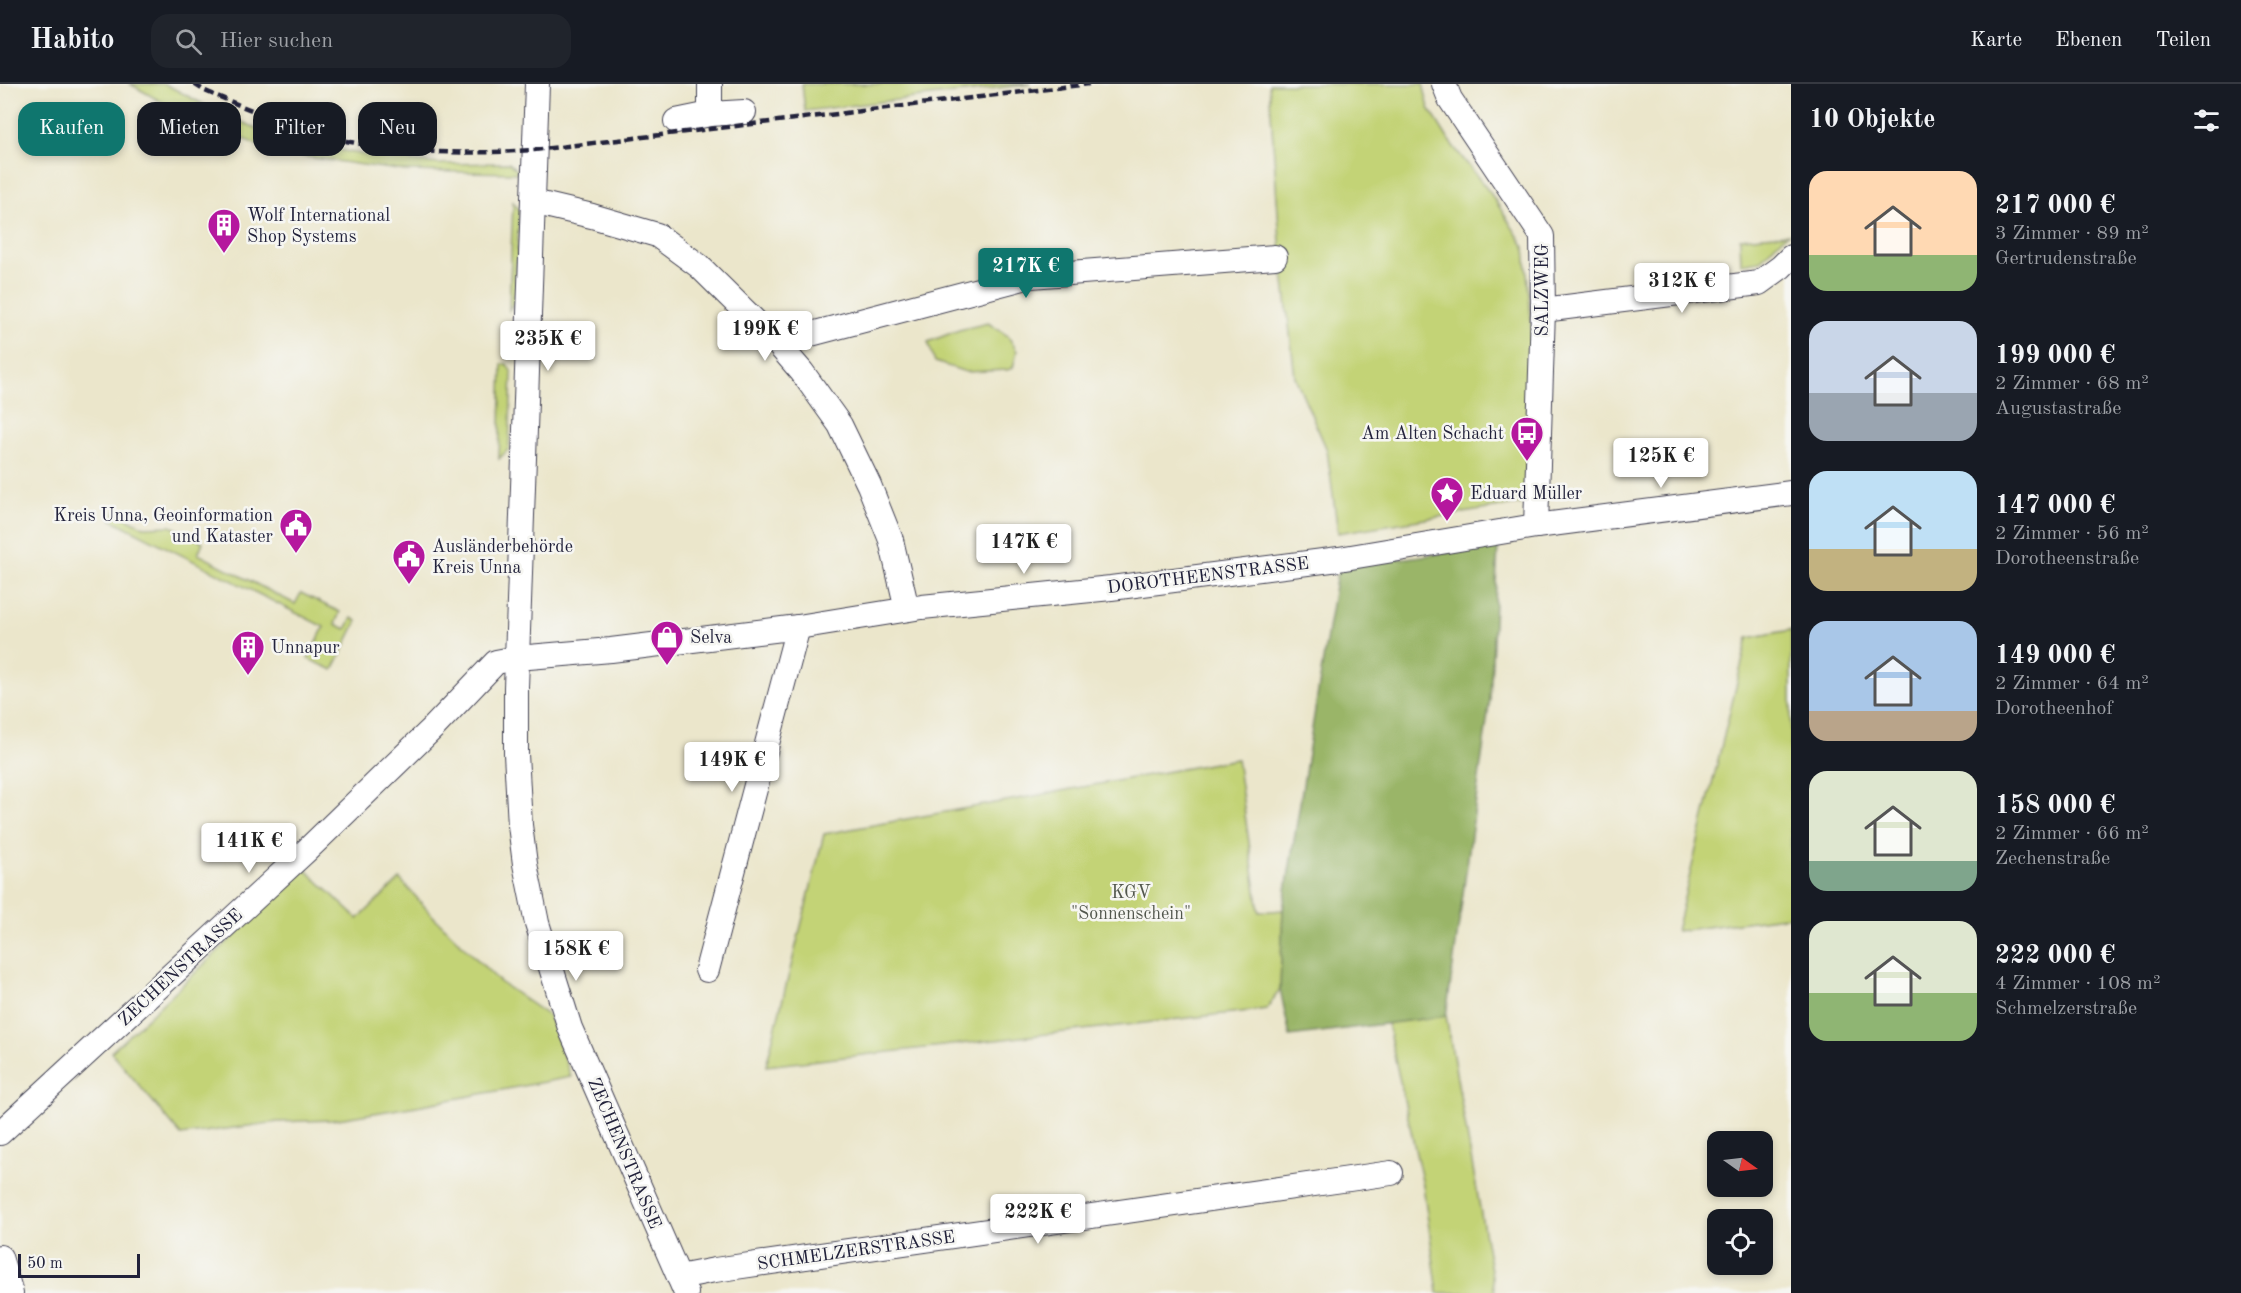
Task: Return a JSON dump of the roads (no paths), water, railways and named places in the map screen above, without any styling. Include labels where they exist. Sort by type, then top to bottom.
[{"type":"street","name":"ZECHENSTRASSE","points":[[537,84],[517,658],[517,788],[525,864],[550,971],[570,1028],[682,1285]]},
{"type":"street","points":[[710,114],[711,84]]},
{"type":"street","name":"SALZWEG","points":[[1444,84],[1450,99],[1537,225],[1542,236],[1544,247],[1543,310],[1536,526]]},
{"type":"street","points":[[676,121],[710,114],[744,112]]},
{"type":"street","points":[[533,202],[657,235],[699,266],[777,343],[802,372],[840,425],[869,485],[891,540],[907,609]]},
{"type":"street","points":[[777,343],[1031,276],[1275,257]]},
{"type":"street","points":[[1543,310],[1759,283],[1791,257]]},
{"type":"street","name":"DOROTHEENSTRASSE","points":[[517,658],[611,650],[798,627],[907,609],[1111,588],[1339,559],[1536,526],[1791,493]]},
{"type":"street","points":[[707,970],[798,627]]},
{"type":"street","name":"ZECHENSTRASSE","points":[[0,1133],[307,850],[433,728],[496,662],[517,658]]},
{"type":"street","name":"SCHMELZERSTRASSE","points":[[682,1285],[726,1269],[1390,1173]]},
{"type":"street","points":[[0,1257],[12,1293]]},
{"type":"railway","points":[[194,84],[205,91],[261,114],[337,139],[378,147],[467,152],[534,150],[1089,84]]},
{"type":"place","name":"Wolf International Shop Systems","points":[[224,254]]},
{"type":"place","name":"Am Alten Schacht","points":[[1527,462]]},
{"type":"place","name":"Eduard Müller","points":[[1447,522]]},
{"type":"place","name":"Kreis Unna, Geoinformation und Kataster","points":[[296,554]]},
{"type":"place","name":"Ausländerbehörde Kreis Unna","points":[[409,585]]},
{"type":"place","name":"Selva","points":[[667,666]]},
{"type":"place","name":"Unnapur","points":[[248,676]]},
{"type":"park label","name":"KGV \"Sonnenschein\"","points":[[1131,902]]}]
